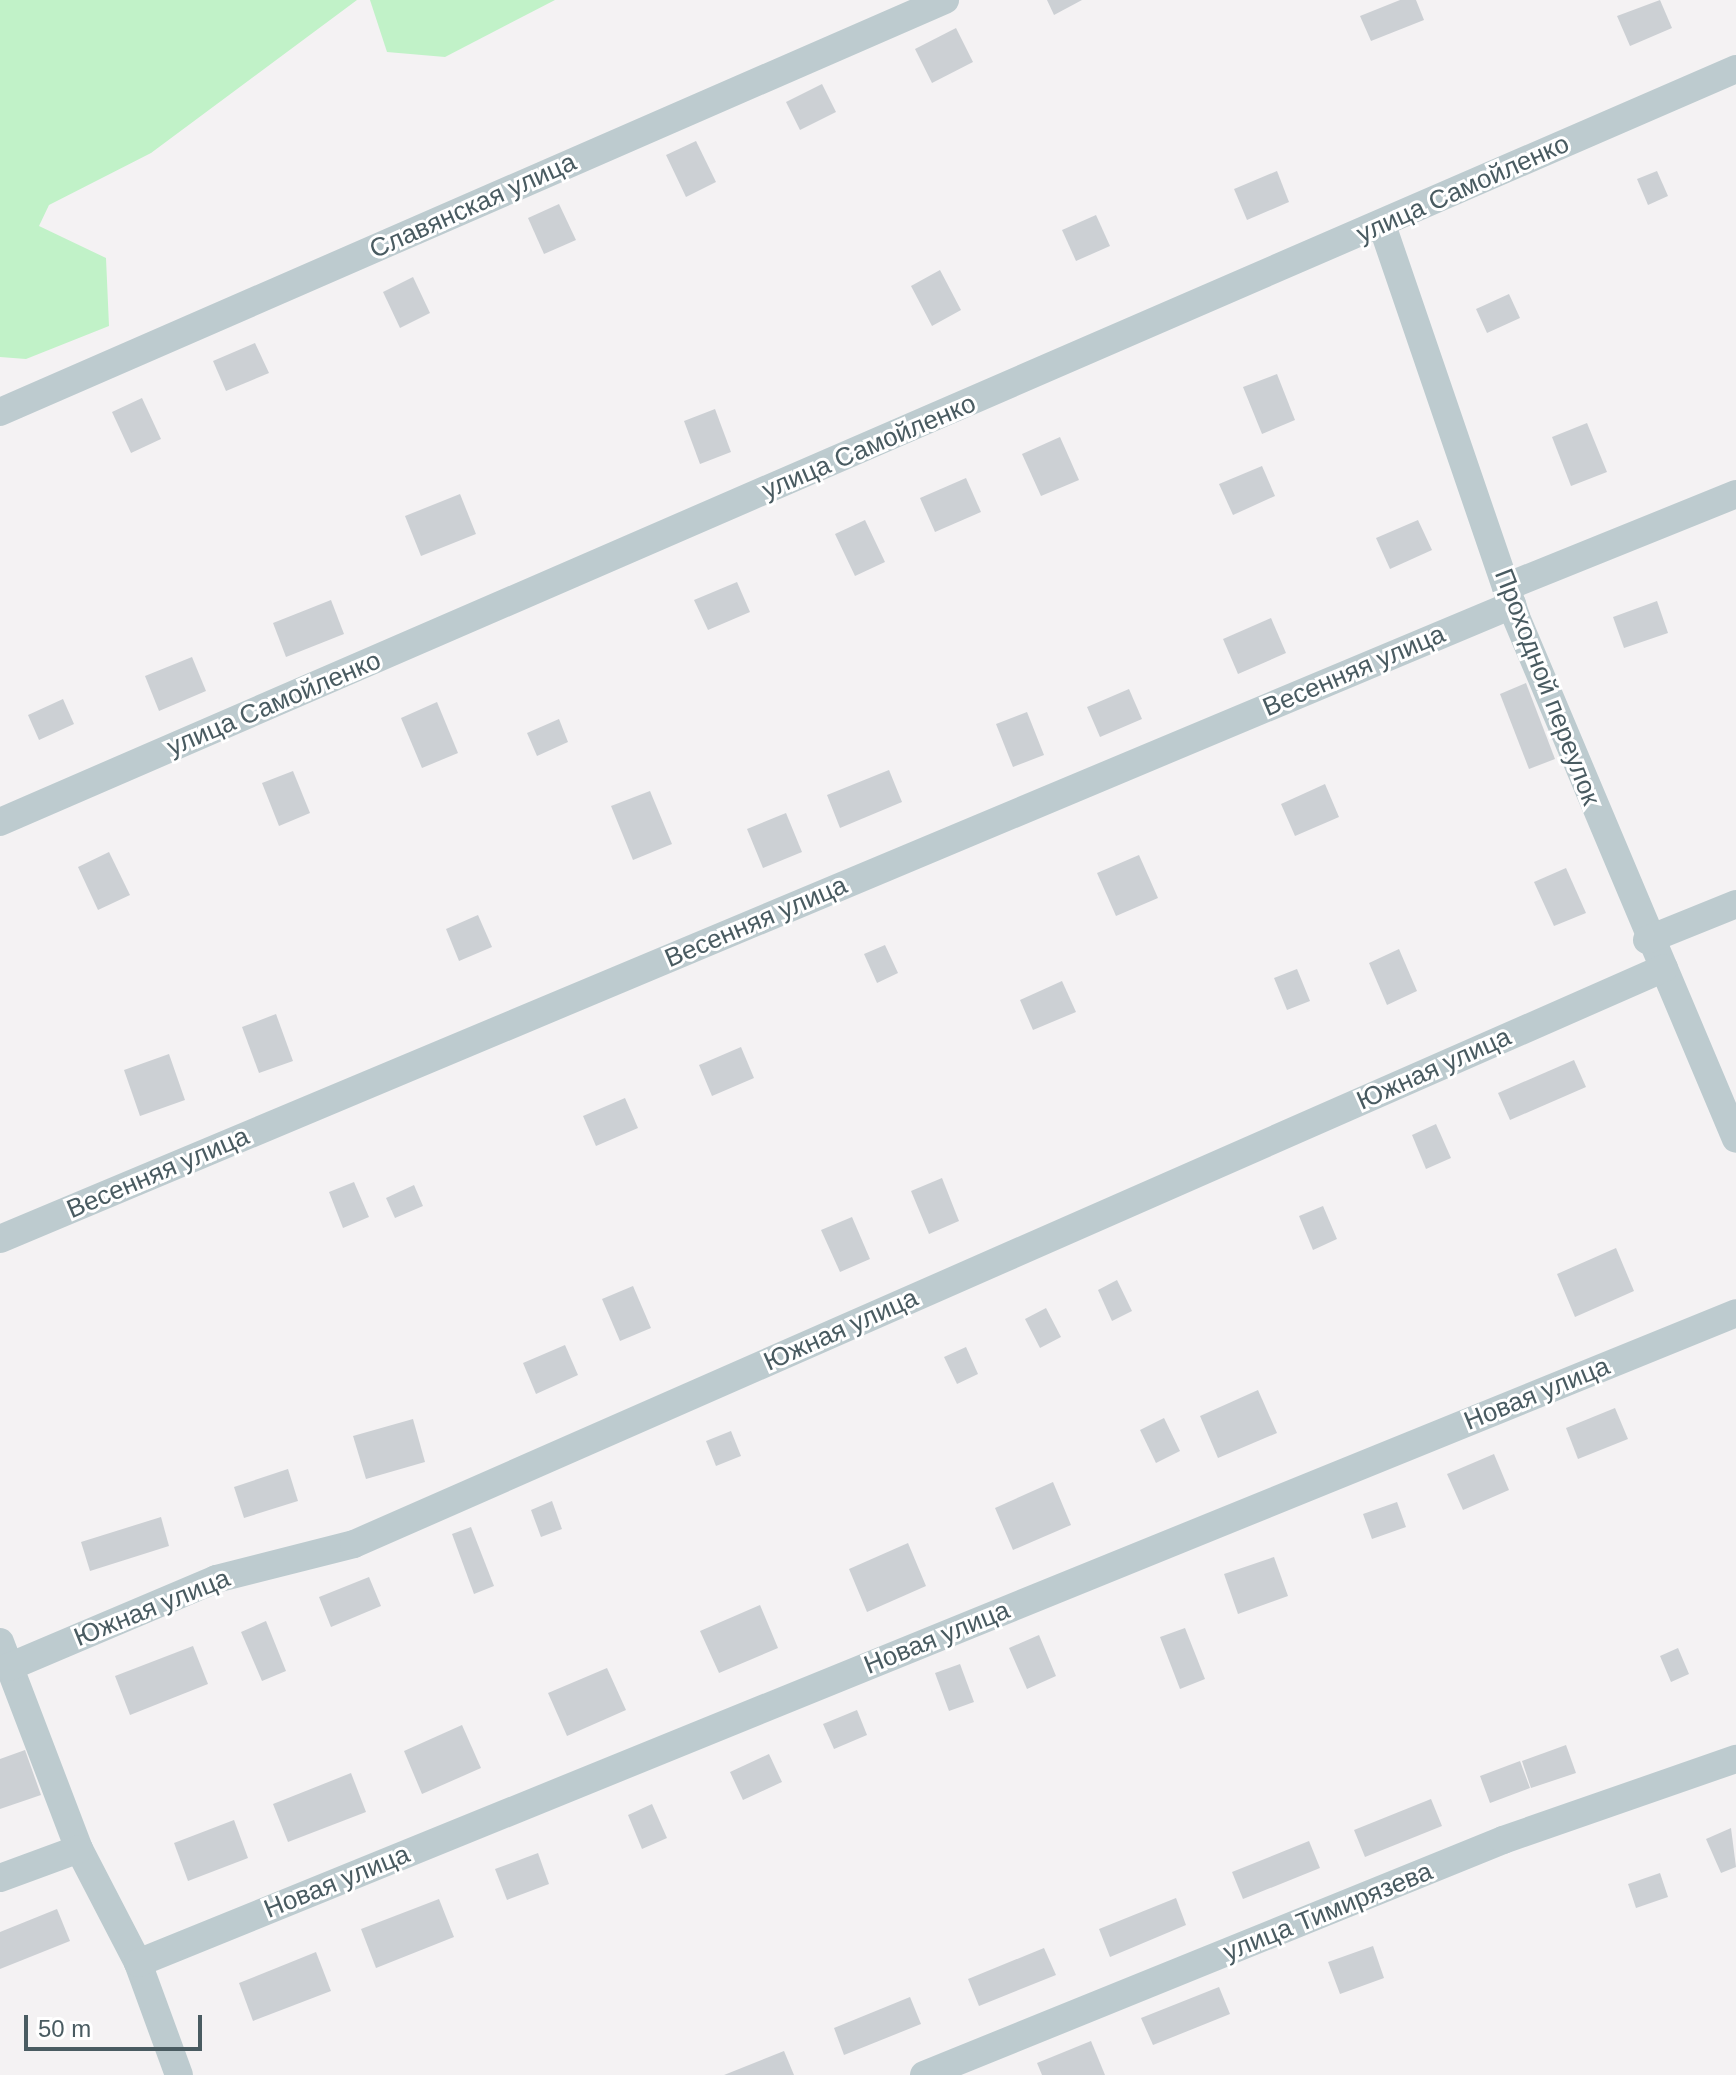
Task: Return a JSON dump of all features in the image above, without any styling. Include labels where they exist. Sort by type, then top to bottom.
[{"type":"street","name":"Славянская улица","points":[[0,412],[945,0]]},
{"type":"street","name":"улица Самойленко","points":[[0,822],[1736,69]]},
{"type":"street","name":"Проходной переулок","points":[[1382,225],[1509,596],[1647,940],[1664,968],[1736,1139]]},
{"type":"street","name":"Весенняя улица","points":[[0,1239],[1509,596],[1736,494]]},
{"type":"street","points":[[1647,940],[1736,904]]},
{"type":"street","name":"Южная улица","points":[[4,1655],[216,1579],[354,1544],[1664,968]]},
{"type":"street","name":"Новая улица","points":[[138,1963],[1736,1313]]},
{"type":"street","points":[[4,1655],[79,1849],[138,1963],[179,2075]]},
{"type":"street","name":"улица Тимирязева","points":[[924,2075],[1503,1840],[1736,1759]]},
{"type":"street","points":[[0,1878],[79,1849]]},
{"type":"green space","points":[[0,0],[357,0],[151,153],[49,205],[39,226],[106,258],[109,326],[26,359],[0,357]]},
{"type":"green space","points":[[370,0],[555,0],[445,57],[387,52]]},
{"type":"building","points":[[1047,0],[1082,0],[1054,15]]},
{"type":"building","points":[[1400,0],[1416,0],[1424,20],[1371,41],[1360,16]]},
{"type":"building","points":[[1660,0],[1672,28],[1630,46],[1617,16]]},
{"type":"building","points":[[956,28],[973,62],[932,83],[915,49]]},
{"type":"building","points":[[822,84],[836,112],[800,130],[786,102]]},
{"type":"building","points":[[696,141],[716,182],[686,197],[666,155]]},
{"type":"building","points":[[1277,171],[1289,202],[1247,220],[1234,189]]},
{"type":"building","points":[[1657,171],[1668,196],[1648,205],[1637,179]]},
{"type":"building","points":[[559,204],[576,240],[544,254],[528,218]]},
{"type":"building","points":[[1096,215],[1110,246],[1076,261],[1062,230]]},
{"type":"building","points":[[940,270],[961,310],[932,326],[911,286]]},
{"type":"building","points":[[413,277],[430,313],[400,328],[383,292]]},
{"type":"building","points":[[1509,294],[1520,318],[1487,333],[1476,309]]},
{"type":"building","points":[[255,343],[269,373],[226,391],[213,361]]},
{"type":"building","points":[[1277,374],[1295,420],[1262,434],[1243,387]]},
{"type":"building","points":[[142,398],[161,439],[131,453],[112,412]]},
{"type":"building","points":[[715,409],[731,452],[700,464],[684,421]]},
{"type":"building","points":[[1587,423],[1607,472],[1571,486],[1552,437]]},
{"type":"building","points":[[1060,437],[1079,480],[1041,496],[1022,454]]},
{"type":"building","points":[[1262,466],[1275,496],[1233,515],[1219,484]]},
{"type":"building","points":[[966,478],[981,512],[935,532],[920,498]]},
{"type":"building","points":[[460,494],[476,534],[421,556],[405,516]]},
{"type":"building","points":[[865,520],[885,562],[855,576],[835,534]]},
{"type":"building","points":[[1418,520],[1432,550],[1390,569],[1376,538]]},
{"type":"building","points":[[737,582],[750,612],[708,630],[694,600]]},
{"type":"building","points":[[331,600],[344,634],[286,657],[273,623]]},
{"type":"building","points":[[1657,601],[1668,633],[1624,648],[1613,617]]},
{"type":"building","points":[[1271,618],[1286,653],[1238,674],[1223,639]]},
{"type":"building","points":[[192,657],[206,691],[159,711],[145,676]]},
{"type":"building","points":[[1526,683],[1555,759],[1529,769],[1500,694]]},
{"type":"building","points":[[1129,689],[1142,719],[1100,737],[1087,707]]},
{"type":"building","points":[[63,699],[74,724],[39,740],[28,715]]},
{"type":"building","points":[[437,702],[458,753],[422,768],[401,718]]},
{"type":"building","points":[[1027,712],[1044,755],[1013,767],[996,724]]},
{"type":"building","points":[[559,719],[568,742],[537,756],[527,733]]},
{"type":"building","points":[[889,770],[902,802],[840,828],[827,795]]},
{"type":"building","points":[[293,771],[310,813],[279,826],[262,783]]},
{"type":"building","points":[[1325,784],[1339,817],[1295,836],[1281,804]]},
{"type":"building","points":[[650,791],[672,844],[633,860],[611,806]]},
{"type":"building","points":[[786,813],[802,852],[763,868],[747,829]]},
{"type":"building","points":[[109,852],[130,895],[98,910],[78,867]]},
{"type":"building","points":[[1139,855],[1158,898],[1116,916],[1097,873]]},
{"type":"building","points":[[1566,868],[1586,913],[1554,926],[1534,882]]},
{"type":"building","points":[[478,915],[492,947],[459,961],[446,929]]},
{"type":"building","points":[[885,945],[898,973],[877,983],[864,954]]},
{"type":"building","points":[[1399,949],[1417,991],[1387,1005],[1369,963]]},
{"type":"building","points":[[1297,969],[1310,1001],[1287,1010],[1274,978]]},
{"type":"building","points":[[1062,981],[1076,1012],[1033,1030],[1020,1000]]},
{"type":"building","points":[[276,1014],[293,1061],[259,1073],[242,1027]]},
{"type":"building","points":[[741,1047],[754,1078],[712,1096],[699,1065]]},
{"type":"building","points":[[169,1054],[185,1100],[140,1116],[124,1070]]},
{"type":"building","points":[[1574,1060],[1586,1087],[1510,1120],[1498,1093]]},
{"type":"building","points":[[625,1098],[638,1128],[596,1146],[583,1116]]},
{"type":"building","points":[[1436,1124],[1451,1158],[1426,1169],[1412,1135]]},
{"type":"building","points":[[942,1178],[959,1221],[929,1234],[911,1191]]},
{"type":"building","points":[[354,1182],[369,1217],[343,1228],[329,1192]]},
{"type":"building","points":[[414,1185],[423,1206],[395,1218],[386,1198]]},
{"type":"building","points":[[1323,1206],[1337,1239],[1313,1250],[1299,1216]]},
{"type":"building","points":[[852,1217],[870,1259],[840,1272],[821,1230]]},
{"type":"building","points":[[1616,1248],[1634,1291],[1575,1317],[1557,1274]]},
{"type":"building","points":[[1117,1280],[1132,1311],[1112,1321],[1098,1290]]},
{"type":"building","points":[[633,1286],[651,1328],[620,1341],[602,1299]]},
{"type":"building","points":[[1046,1308],[1061,1337],[1040,1348],[1025,1319]]},
{"type":"building","points":[[565,1345],[578,1375],[536,1394],[523,1363]]},
{"type":"building","points":[[966,1347],[978,1374],[957,1384],[944,1357]]},
{"type":"building","points":[[1258,1390],[1277,1433],[1218,1458],[1200,1416]]},
{"type":"building","points":[[1615,1408],[1628,1439],[1578,1459],[1566,1428]]},
{"type":"building","points":[[1164,1418],[1180,1451],[1156,1463],[1140,1430]]},
{"type":"building","points":[[413,1419],[425,1462],[366,1479],[353,1436]]},
{"type":"building","points":[[731,1431],[741,1456],[716,1466],[706,1441]]},
{"type":"building","points":[[1494,1454],[1509,1490],[1463,1510],[1447,1474]]},
{"type":"building","points":[[288,1469],[298,1501],[244,1518],[234,1487]]},
{"type":"building","points":[[1053,1482],[1071,1525],[1013,1550],[995,1508]]},
{"type":"building","points":[[552,1501],[562,1529],[541,1537],[531,1510]]},
{"type":"building","points":[[1397,1502],[1406,1527],[1372,1539],[1363,1514]]},
{"type":"building","points":[[161,1517],[169,1546],[90,1571],[81,1542]]},
{"type":"building","points":[[471,1527],[494,1586],[474,1594],[452,1534]]},
{"type":"building","points":[[908,1543],[926,1586],[867,1612],[849,1569]]},
{"type":"building","points":[[1274,1557],[1288,1596],[1238,1614],[1224,1574]]},
{"type":"building","points":[[369,1577],[381,1606],[331,1627],[319,1597]]},
{"type":"building","points":[[760,1605],[778,1648],[719,1673],[700,1631]]},
{"type":"building","points":[[266,1621],[286,1671],[262,1681],[241,1632]]},
{"type":"building","points":[[1185,1628],[1205,1679],[1180,1689],[1160,1637]]},
{"type":"building","points":[[1039,1635],[1056,1676],[1027,1689],[1009,1648]]},
{"type":"building","points":[[193,1646],[208,1684],[130,1715],[115,1676]]},
{"type":"building","points":[[1678,1648],[1689,1674],[1671,1682],[1660,1656]]},
{"type":"building","points":[[960,1664],[974,1702],[949,1711],[935,1673]]},
{"type":"building","points":[[607,1668],[626,1710],[567,1736],[548,1693]]},
{"type":"building","points":[[857,1710],[867,1735],[834,1749],[823,1724]]},
{"type":"building","points":[[462,1725],[481,1768],[422,1794],[404,1751]]},
{"type":"building","points":[[1566,1745],[1576,1773],[1531,1788],[1522,1761]]},
{"type":"building","points":[[25,1750],[41,1795],[0,1809],[0,1759]]},
{"type":"building","points":[[769,1754],[782,1782],[743,1800],[730,1772]]},
{"type":"building","points":[[1520,1761],[1530,1788],[1490,1803],[1480,1776]]},
{"type":"building","points":[[351,1773],[366,1812],[288,1842],[273,1804]]},
{"type":"building","points":[[1431,1799],[1442,1826],[1365,1857],[1354,1830]]},
{"type":"building","points":[[652,1804],[667,1838],[642,1849],[628,1815]]},
{"type":"building","points":[[234,1820],[248,1858],[188,1881],[174,1843]]},
{"type":"building","points":[[1731,1828],[1736,1867],[1721,1873],[1706,1839]]},
{"type":"building","points":[[1309,1841],[1320,1868],[1243,1899],[1232,1872]]},
{"type":"building","points":[[538,1853],[549,1884],[507,1900],[495,1869]]},
{"type":"building","points":[[1660,1873],[1668,1897],[1636,1908],[1628,1884]]},
{"type":"building","points":[[1176,1898],[1186,1925],[1110,1957],[1099,1929]]},
{"type":"building","points":[[439,1899],[454,1937],[376,1968],[361,1929]]},
{"type":"building","points":[[57,1909],[70,1941],[0,1969],[0,1932]]},
{"type":"building","points":[[1373,1946],[1384,1978],[1340,1994],[1328,1962]]},
{"type":"building","points":[[1044,1948],[1056,1975],[979,2006],[968,1979]]},
{"type":"building","points":[[316,1952],[331,1991],[253,2021],[239,1983]]},
{"type":"building","points":[[1219,1987],[1230,2014],[1153,2045],[1141,2018]]},
{"type":"building","points":[[910,1997],[921,2024],[844,2055],[834,2028]]},
{"type":"building","points":[[1091,2041],[1105,2075],[1042,2075],[1037,2063]]},
{"type":"building","points":[[784,2051],[794,2075],[724,2075]]}]
